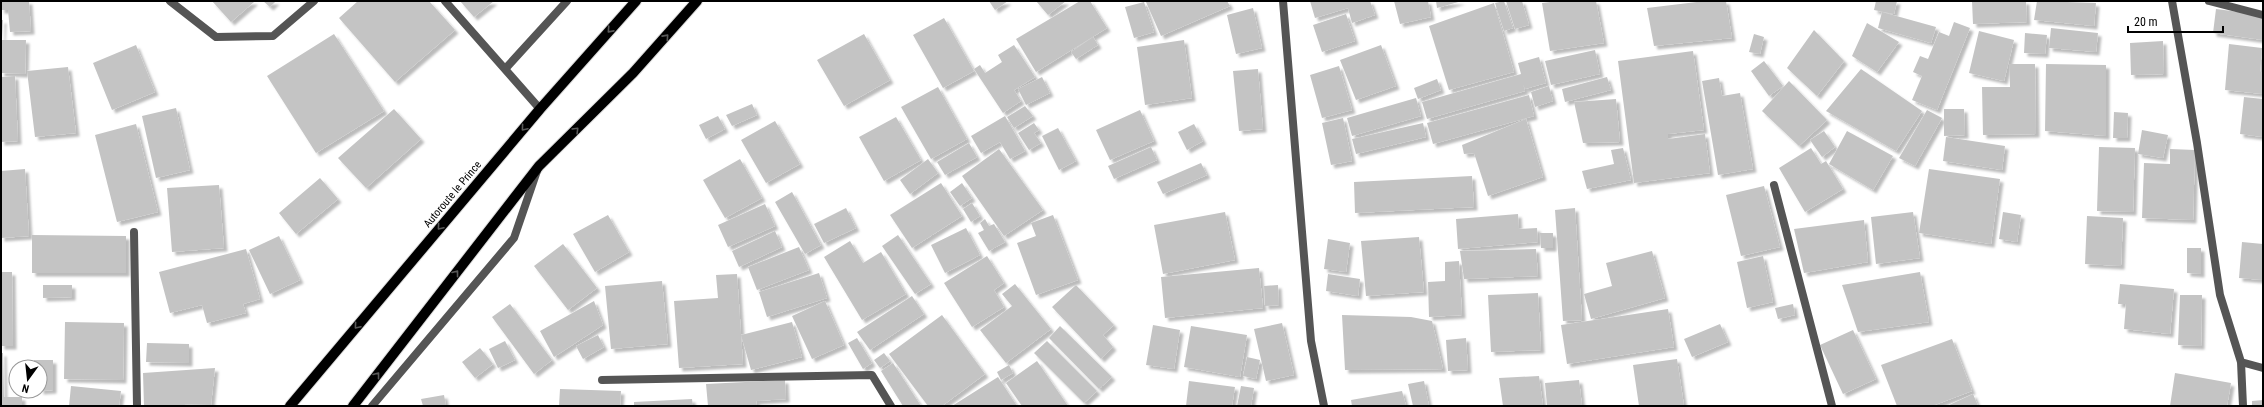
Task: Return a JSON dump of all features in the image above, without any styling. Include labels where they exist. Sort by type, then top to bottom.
[{"type":"main road","name":"Autoroute le Prince","points":[[290,406],[540,109],[636,1]]},
{"type":"main road","points":[[353,406],[539,166],[633,73],[697,1]]},
{"type":"street","points":[[170,1],[216,37],[273,36],[314,1]]},
{"type":"street","points":[[444,1],[506,68],[540,109]]},
{"type":"street","points":[[506,68],[567,1]]},
{"type":"street","points":[[1283,1],[1311,341],[1324,406]]},
{"type":"street","points":[[2172,1],[2197,143],[2220,295],[2240,362],[2243,406]]},
{"type":"street","points":[[2209,1],[2263,15]]},
{"type":"street","points":[[372,406],[514,238],[539,166]]},
{"type":"street","points":[[1774,186],[1832,406]]},
{"type":"street","points":[[134,232],[137,406]]},
{"type":"street","points":[[2240,362],[2263,368]]},
{"type":"street","points":[[602,380],[872,375],[891,406]]},
{"type":"building","points":[[1,1],[29,1],[31,31],[10,32],[8,10],[1,10]]},
{"type":"building","points":[[212,1],[254,1],[254,2],[231,22]]},
{"type":"building","points":[[263,1],[276,1],[270,7]]},
{"type":"building","points":[[358,1],[429,1],[455,30],[395,82],[339,18]]},
{"type":"building","points":[[460,1],[494,1],[474,17]]},
{"type":"building","points":[[989,1],[1008,1],[995,10]]},
{"type":"building","points":[[1036,1],[1066,1],[1048,15]]},
{"type":"building","points":[[1080,1],[1090,1],[1107,28],[1036,72],[1016,39]]},
{"type":"building","points":[[1227,1],[1230,6],[1161,36],[1146,2]]},
{"type":"building","points":[[1310,1],[1370,1],[1375,15],[1352,23],[1348,8],[1315,18]]},
{"type":"building","points":[[1394,1],[1428,1],[1431,17],[1400,24]]},
{"type":"building","points":[[1436,1],[1462,1],[1437,8]]},
{"type":"building","points":[[1504,1],[1513,28],[1504,31],[1495,3]]},
{"type":"building","points":[[1506,1],[1522,1],[1529,25],[1515,29]]},
{"type":"building","points":[[1558,1],[1596,1],[1604,43],[1550,51],[1542,3]]},
{"type":"building","points":[[1705,1],[1726,1],[1732,38],[1654,46],[1647,8]]},
{"type":"building","points":[[1876,1],[1897,1],[1894,14],[1874,10]]},
{"type":"building","points":[[1972,1],[2026,1],[2027,22],[1973,24]]},
{"type":"building","points":[[2037,1],[2096,3],[2094,26],[2034,20]]},
{"type":"building","points":[[1144,2],[1154,32],[1134,38],[1125,7]]},
{"type":"building","points":[[1494,3],[1514,72],[1449,90],[1429,26]]},
{"type":"building","points":[[1253,8],[1262,48],[1236,54],[1227,15]]},
{"type":"building","points":[[2216,9],[2263,15],[2263,40],[2213,33]]},
{"type":"building","points":[[1882,12],[1936,27],[1931,43],[1878,28]]},
{"type":"building","points":[[1346,14],[1355,41],[1322,52],[1313,25]]},
{"type":"building","points":[[944,18],[974,71],[943,88],[913,35]]},
{"type":"building","points":[[1,20],[3,20],[2,40],[1,39]]},
{"type":"building","points":[[1954,22],[1970,28],[1937,110],[1912,100],[1922,76],[1913,72],[1920,56],[1928,59],[1939,32],[1949,36]]},
{"type":"building","points":[[1867,23],[1899,42],[1877,72],[1852,56]]},
{"type":"building","points":[[2051,28],[2098,33],[2096,52],[2049,48]]},
{"type":"building","points":[[1814,30],[1844,61],[1817,96],[1787,68]]},
{"type":"building","points":[[1979,31],[2014,40],[2004,81],[1969,73]]},
{"type":"building","points":[[2025,33],[2047,35],[2045,54],[2024,53]]},
{"type":"building","points":[[334,34],[384,111],[316,153],[267,76]]},
{"type":"building","points":[[864,34],[890,80],[844,106],[817,60]]},
{"type":"building","points":[[1754,34],[1764,37],[1760,54],[1749,52]]},
{"type":"building","points":[[1093,37],[1098,45],[1076,59],[1071,52]]},
{"type":"building","points":[[1,40],[26,40],[25,74],[1,73]]},
{"type":"building","points":[[1184,40],[1192,98],[1145,105],[1137,47]]},
{"type":"building","points":[[2163,41],[2164,74],[2131,75],[2130,43]]},
{"type":"building","points":[[2229,44],[2262,48],[2260,72],[2263,72],[2263,94],[2225,90]]},
{"type":"building","points":[[136,45],[155,92],[112,110],[93,63]]},
{"type":"building","points":[[1014,45],[1035,77],[1014,90],[1021,101],[1003,113],[974,69],[980,65],[985,73],[1002,62],[998,55]]},
{"type":"building","points":[[1381,45],[1396,86],[1356,100],[1340,60]]},
{"type":"building","points":[[1595,50],[1600,74],[1551,85],[1545,61]]},
{"type":"building","points":[[1693,51],[1704,130],[1668,134],[1668,139],[1705,134],[1710,173],[1634,183],[1618,61]]},
{"type":"building","points":[[1539,57],[1546,83],[1525,89],[1523,84],[1525,91],[1427,119],[1422,102],[1521,74],[1518,63]]},
{"type":"building","points":[[1764,61],[1783,86],[1769,96],[1751,71]]},
{"type":"building","points":[[2009,64],[2035,64],[2036,134],[1983,135],[1982,87],[2010,87]]},
{"type":"building","points":[[2046,64],[2106,65],[2106,136],[2045,131]]},
{"type":"building","points":[[1339,66],[1352,110],[1322,118],[1310,75]]},
{"type":"building","points":[[68,67],[76,133],[35,137],[27,71]]},
{"type":"building","points":[[1258,69],[1263,129],[1239,131],[1233,71]]},
{"type":"building","points":[[1861,69],[1922,111],[1896,151],[1826,111]]},
{"type":"building","points":[[15,76],[18,141],[1,142],[1,77]]},
{"type":"building","points":[[1042,77],[1050,93],[1026,105],[1018,89]]},
{"type":"building","points":[[1607,77],[1611,90],[1565,102],[1562,89]]},
{"type":"building","points":[[1719,78],[1722,96],[1740,93],[1753,169],[1718,175],[1702,81]]},
{"type":"building","points":[[1437,79],[1441,90],[1418,99],[1414,88]]},
{"type":"building","points":[[1789,81],[1827,120],[1799,146],[1762,111]]},
{"type":"building","points":[[1549,86],[1553,101],[1535,107],[1531,92]]},
{"type":"building","points":[[938,87],[967,139],[931,159],[901,107]]},
{"type":"building","points":[[1529,95],[1534,116],[1433,144],[1427,123]]},
{"type":"building","points":[[2244,97],[2263,99],[2263,137],[2240,134]]},
{"type":"building","points":[[1416,98],[1421,116],[1352,136],[1347,118]]},
{"type":"building","points":[[1616,99],[1620,142],[1583,143],[1574,102]]},
{"type":"building","points":[[752,104],[757,115],[732,126],[726,115]]},
{"type":"building","points":[[1025,106],[1033,116],[1014,128],[1007,117]]},
{"type":"building","points":[[176,108],[190,170],[156,178],[142,116]]},
{"type":"building","points":[[394,109],[421,139],[366,188],[338,158]]},
{"type":"building","points":[[1944,109],[1964,109],[1965,135],[1944,136]]},
{"type":"building","points":[[1140,110],[1154,141],[1110,160],[1096,130]]},
{"type":"building","points":[[1927,110],[1942,118],[1915,166],[1899,158]]},
{"type":"building","points":[[2114,112],[2128,113],[2127,138],[2113,138]]},
{"type":"building","points":[[718,116],[725,129],[706,139],[699,125]]},
{"type":"building","points":[[1005,116],[1025,151],[1010,159],[1000,142],[981,153],[971,136]]},
{"type":"building","points":[[896,117],[921,160],[884,181],[859,137]]},
{"type":"building","points":[[1343,118],[1352,161],[1331,165],[1322,123]]},
{"type":"building","points":[[1526,119],[1543,177],[1488,196],[1474,153],[1464,154],[1462,145]]},
{"type":"building","points":[[775,121],[800,164],[766,183],[741,140]]},
{"type":"building","points":[[1034,123],[1039,130],[1034,133],[1041,143],[1029,150],[1018,133]]},
{"type":"building","points":[[1423,123],[1426,137],[1356,154],[1352,139]]},
{"type":"building","points":[[136,124],[158,212],[117,222],[95,135]]},
{"type":"building","points":[[1194,124],[1203,141],[1187,150],[1178,132]]},
{"type":"building","points":[[1058,128],[1076,161],[1059,170],[1042,136]]},
{"type":"building","points":[[2142,130],[2168,135],[2163,158],[2138,154]]},
{"type":"building","points":[[1824,131],[1835,147],[1822,157],[1810,140]]},
{"type":"building","points":[[1847,131],[1893,156],[1873,190],[1829,164]]},
{"type":"building","points":[[1946,137],[2005,146],[2002,170],[1943,161]]},
{"type":"building","points":[[969,143],[977,157],[945,175],[937,162]]},
{"type":"building","points":[[1151,147],[1157,160],[1114,179],[1108,166]]},
{"type":"building","points":[[2099,147],[2135,148],[2133,212],[2097,211]]},
{"type":"building","points":[[1623,148],[1631,180],[1587,189],[1582,171],[1614,164],[1611,150]]},
{"type":"building","points":[[1811,148],[1821,164],[1826,161],[1843,189],[1805,212],[1779,168]]},
{"type":"building","points":[[999,149],[1043,210],[1004,236],[962,176]]},
{"type":"building","points":[[2170,149],[2195,150],[2193,220],[2142,218],[2144,163],[2170,164]]},
{"type":"building","points":[[740,159],[762,198],[725,218],[703,180]]},
{"type":"building","points":[[928,159],[938,173],[910,194],[900,180]]},
{"type":"building","points":[[1201,163],[1207,175],[1163,194],[1157,182]]},
{"type":"building","points":[[25,169],[29,236],[1,238],[1,171]]},
{"type":"building","points":[[1929,169],[2000,179],[1991,244],[1919,233]]},
{"type":"building","points":[[1472,176],[1474,207],[1355,213],[1354,182]]},
{"type":"building","points":[[320,178],[338,199],[296,234],[279,213]]},
{"type":"building","points":[[941,183],[962,216],[912,248],[890,215]]},
{"type":"building","points":[[962,183],[972,198],[960,206],[950,192]]},
{"type":"building","points":[[219,185],[224,248],[172,252],[167,188]]},
{"type":"building","points":[[1764,186],[1780,247],[1741,256],[1726,195]]},
{"type":"building","points":[[792,192],[821,245],[805,254],[775,202]]},
{"type":"building","points":[[972,203],[980,216],[971,222],[963,209]]},
{"type":"building","points":[[765,204],[775,226],[728,247],[718,225]]},
{"type":"building","points":[[846,208],[856,228],[824,243],[814,224]]},
{"type":"building","points":[[1575,208],[1582,320],[1563,321],[1555,210]]},
{"type":"building","points":[[1225,212],[1235,260],[1163,274],[1154,225]]},
{"type":"building","points":[[1913,212],[1920,258],[1876,264],[1871,217]]},
{"type":"building","points":[[2003,212],[2021,215],[2017,242],[1999,239]]},
{"type":"building","points":[[1518,214],[1519,229],[1537,228],[1538,242],[1458,249],[1456,219]]},
{"type":"building","points":[[608,215],[629,252],[595,272],[573,234]]},
{"type":"building","points":[[1053,215],[1078,280],[1036,295],[1017,243],[1036,236],[1031,223]]},
{"type":"building","points":[[2087,216],[2123,218],[2121,266],[2085,264]]},
{"type":"building","points":[[985,219],[989,226],[994,224],[1005,242],[989,251],[978,233],[984,230],[980,223]]},
{"type":"building","points":[[1864,220],[1868,262],[1804,273],[1794,229]]},
{"type":"building","points":[[966,228],[980,255],[945,273],[931,245]]},
{"type":"building","points":[[775,231],[782,247],[739,267],[732,251]]},
{"type":"building","points":[[1540,233],[1553,233],[1553,248],[1541,248]]},
{"type":"building","points":[[32,235],[126,236],[126,273],[32,273]]},
{"type":"building","points":[[898,235],[931,284],[915,294],[882,246]]},
{"type":"building","points":[[279,236],[300,280],[270,294],[249,250]]},
{"type":"building","points":[[1419,237],[1424,292],[1366,296],[1361,241]]},
{"type":"building","points":[[1328,239],[1350,243],[1346,272],[1324,269]]},
{"type":"building","points":[[850,241],[863,263],[881,252],[906,294],[862,320],[824,257]]},
{"type":"building","points":[[2242,242],[2263,244],[2263,280],[2239,278]]},
{"type":"building","points":[[563,244],[597,288],[568,310],[534,266]]},
{"type":"building","points":[[799,247],[809,270],[757,290],[748,267]]},
{"type":"building","points":[[2187,248],[2201,248],[2201,274],[2187,273]]},
{"type":"building","points":[[246,249],[260,299],[243,304],[246,313],[207,323],[202,305],[170,313],[159,272]]},
{"type":"building","points":[[1536,249],[1538,276],[1464,279],[1460,251]]},
{"type":"building","points":[[1652,251],[1665,298],[1591,319],[1584,294],[1612,286],[1606,263]]},
{"type":"building","points":[[987,256],[1004,283],[994,290],[1004,307],[972,327],[944,283]]},
{"type":"building","points":[[1763,256],[1773,302],[1747,308],[1737,262]]},
{"type":"building","points":[[1459,261],[1462,315],[1429,317],[1428,282],[1445,281],[1445,262]]},
{"type":"building","points":[[1259,268],[1263,308],[1165,318],[1161,277]]},
{"type":"building","points":[[1,272],[12,272],[13,346],[1,346]]},
{"type":"building","points":[[1920,272],[1929,322],[1858,332],[1842,285]]},
{"type":"building","points":[[819,273],[827,298],[767,317],[759,292]]},
{"type":"building","points":[[737,274],[743,364],[679,368],[674,301],[718,298],[716,275]]},
{"type":"building","points":[[1328,274],[1360,279],[1358,296],[1326,291]]},
{"type":"building","points":[[662,281],[668,344],[611,349],[605,286]]},
{"type":"building","points":[[1015,284],[1051,329],[1006,363],[980,330],[1012,306],[1002,294]]},
{"type":"building","points":[[2120,284],[2174,289],[2170,334],[2124,329],[2126,304],[2118,304]]},
{"type":"building","points":[[43,285],[72,285],[72,297],[43,298]]},
{"type":"building","points":[[1076,285],[1114,325],[1103,335],[1113,347],[1101,359],[1052,307]]},
{"type":"building","points":[[1278,285],[1279,305],[1265,306],[1264,286]]},
{"type":"building","points":[[1538,293],[1541,350],[1491,352],[1488,295]]},
{"type":"building","points":[[2180,295],[2202,295],[2201,346],[2178,345]]},
{"type":"building","points":[[912,296],[924,314],[870,350],[857,332]]},
{"type":"building","points":[[594,301],[603,325],[554,357],[540,331]]},
{"type":"building","points":[[825,301],[844,345],[812,359],[792,316]]},
{"type":"building","points":[[510,304],[552,360],[534,374],[492,317]]},
{"type":"building","points":[[1793,304],[1795,315],[1778,319],[1775,308]]},
{"type":"building","points":[[1668,309],[1674,347],[1567,364],[1561,325]]},
{"type":"building","points":[[942,315],[985,374],[942,406],[928,406],[889,354]]},
{"type":"building","points":[[1342,315],[1411,317],[1432,321],[1443,369],[1345,370]]},
{"type":"building","points":[[65,322],[124,323],[123,380],[64,379]]},
{"type":"building","points":[[792,322],[802,357],[751,370],[741,335]]},
{"type":"building","points":[[1282,323],[1294,375],[1266,381],[1254,329]]},
{"type":"building","points":[[1720,324],[1728,342],[1692,357],[1684,339]]},
{"type":"building","points":[[1153,325],[1180,330],[1174,369],[1146,365]]},
{"type":"building","points":[[1060,326],[1112,377],[1099,389],[1049,338]]},
{"type":"building","points":[[1191,326],[1247,335],[1240,377],[1184,367]]},
{"type":"building","points":[[1853,330],[1876,379],[1843,394],[1820,345]]},
{"type":"building","points":[[598,335],[604,347],[583,359],[576,346]]},
{"type":"building","points":[[857,338],[872,363],[863,369],[848,343]]},
{"type":"building","points":[[1466,338],[1468,370],[1448,371],[1446,340]]},
{"type":"building","points":[[1952,339],[1972,391],[1932,406],[1897,406],[1881,365]]},
{"type":"building","points":[[505,341],[515,360],[498,368],[489,349]]},
{"type":"building","points":[[1047,341],[1097,391],[1084,403],[1034,353]]},
{"type":"building","points":[[147,343],[189,344],[189,363],[146,362]]},
{"type":"building","points":[[480,348],[493,364],[475,378],[462,362]]},
{"type":"building","points":[[1,353],[3,353],[4,397],[8,397],[8,399],[22,399],[22,406],[1,406]]},
{"type":"building","points":[[884,353],[890,361],[880,368],[874,360]]},
{"type":"building","points":[[1247,357],[1260,360],[1256,379],[1243,376]]},
{"type":"building","points":[[1677,359],[1684,406],[1639,406],[1633,365]]},
{"type":"building","points":[[48,360],[53,360],[53,390],[48,390]]},
{"type":"building","points":[[1037,361],[1068,406],[1022,406],[1006,383]]},
{"type":"building","points":[[893,363],[921,406],[903,406],[881,371]]},
{"type":"building","points":[[1009,365],[1013,373],[1001,380],[997,372]]},
{"type":"building","points":[[215,368],[211,405],[184,404],[184,406],[144,406],[143,373]]},
{"type":"building","points":[[2175,373],[2231,383],[2227,406],[2170,406]]},
{"type":"building","points":[[1539,376],[1543,406],[1503,406],[1499,378]]},
{"type":"building","points":[[998,377],[1017,406],[952,406]]},
{"type":"building","points":[[785,380],[786,399],[756,401],[757,406],[708,406],[706,384]]},
{"type":"building","points":[[1579,380],[1582,406],[1547,406],[1545,383]]},
{"type":"building","points":[[1189,381],[1235,387],[1232,406],[1186,406]]},
{"type":"building","points":[[1424,381],[1429,406],[1413,406],[1408,384]]},
{"type":"building","points":[[71,386],[121,391],[119,406],[69,406]]},
{"type":"building","points":[[1241,386],[1254,388],[1251,406],[1237,406]]},
{"type":"building","points":[[560,389],[621,391],[620,406],[559,406]]},
{"type":"building","points":[[1402,391],[1406,406],[1352,406],[1351,400]]},
{"type":"building","points":[[1973,394],[1978,406],[1947,406]]},
{"type":"building","points":[[444,395],[446,406],[423,406],[421,399]]},
{"type":"building","points":[[692,399],[693,406],[634,406],[634,402]]},
{"type":"building","points":[[2263,400],[2263,406],[2252,406],[2252,401]]}]
